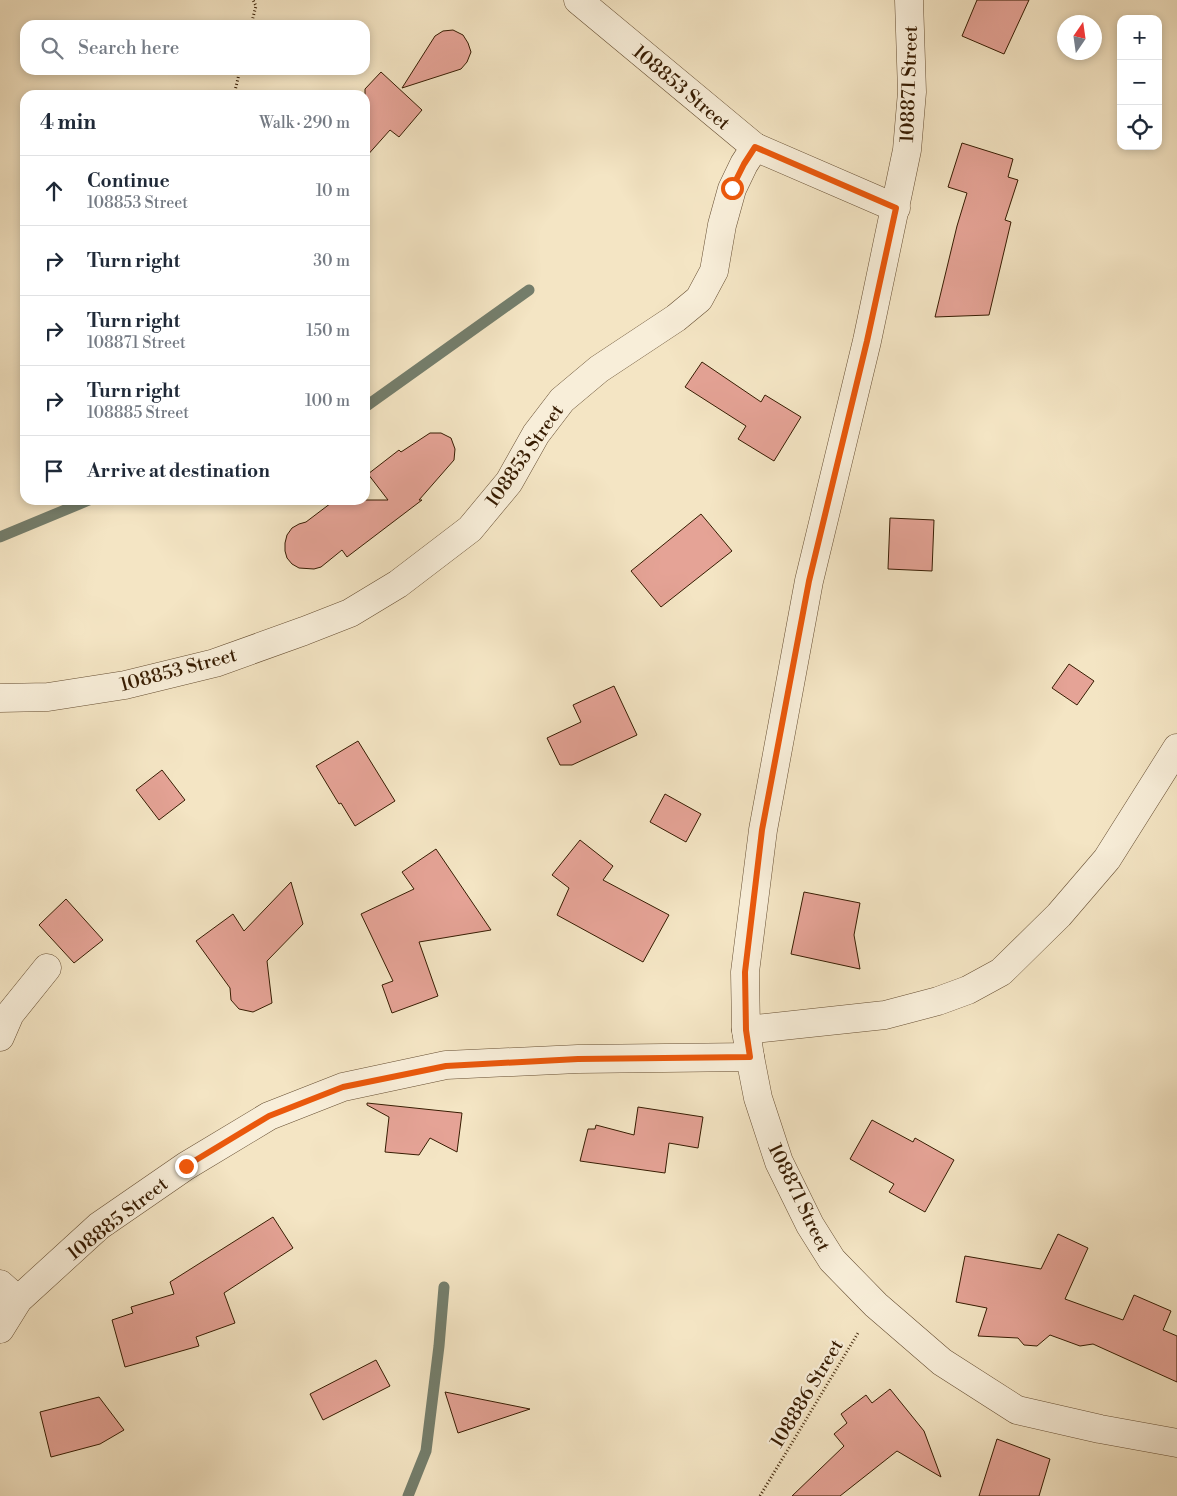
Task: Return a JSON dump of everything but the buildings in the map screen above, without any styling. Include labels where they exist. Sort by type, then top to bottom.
[{"type":"street","name":"108853 Street","points":[[0,698],[48,698],[125,685],[215,662],[350,613],[398,584],[470,529],[509,482],[536,434],[562,400],[600,369],[676,318],[699,299],[714,271],[722,225],[732,188],[755,147],[578,0]]},
{"type":"street","name":"108871 Street","points":[[909,0],[912,92],[907,150],[867,341],[809,581],[762,830],[745,972],[746,1030],[750,1057],[758,1098],[779,1162],[810,1225],[832,1260],[876,1305],[942,1362],[1017,1410],[1100,1429],[1177,1443]]},
{"type":"street","points":[[755,147],[896,208]]},
{"type":"street","points":[[746,1030],[886,1015],[938,1002],[968,990],[1001,972],[1059,915],[1107,859],[1177,748]]},
{"type":"street","points":[[0,1037],[10,1014],[46,968]]},
{"type":"street","name":"108885 Street","points":[[0,1329],[9,1292],[99,1226],[186,1166],[269,1116],[343,1087],[446,1066],[578,1059],[750,1057]]},
{"type":"path","points":[[252,20],[256,6],[253,0]]},
{"type":"path","points":[[235,90],[239,75]]},
{"type":"path","name":"108886 Street","points":[[760,1496],[876,1305]]},
{"type":"waterway","points":[[370,403],[529,290]]},
{"type":"waterway","points":[[0,537],[77,505]]},
{"type":"waterway","points":[[408,1496],[426,1451],[444,1287]]},
{"type":"route","points":[[186,1166],[269,1116],[343,1087],[446,1066],[578,1059],[750,1057],[746,1030],[745,972],[762,830],[809,581],[867,341],[896,208],[755,147],[732,188]]}]
